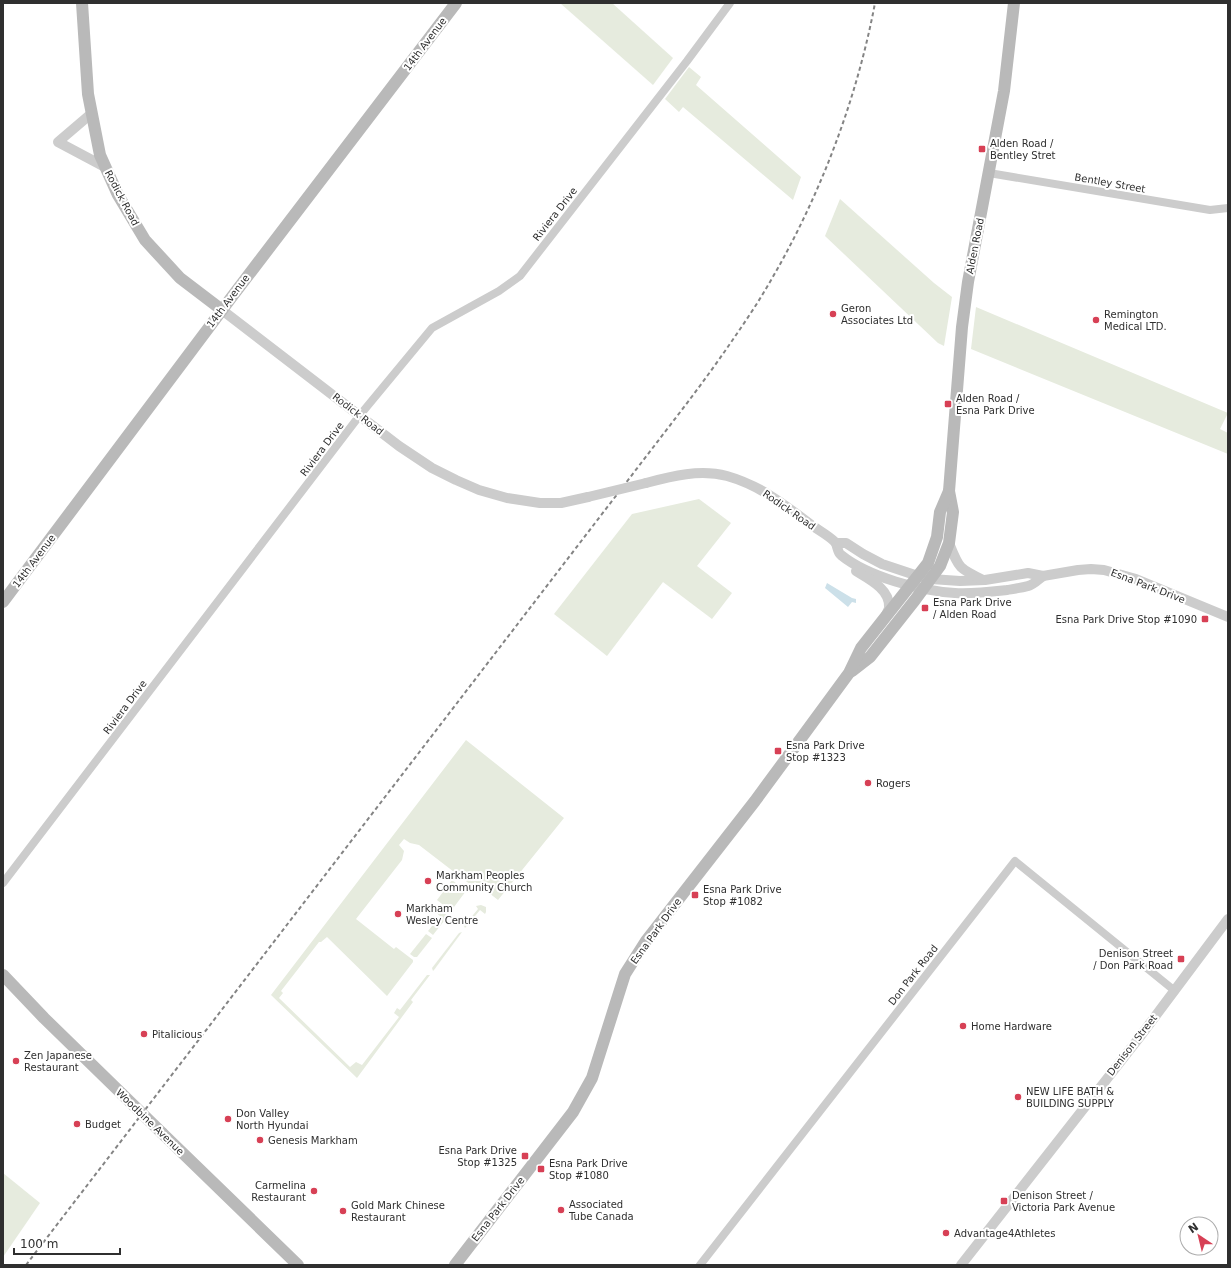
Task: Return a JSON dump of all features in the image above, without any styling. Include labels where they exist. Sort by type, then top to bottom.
[{"type":"main road","name":"Rodick Road","points":[[82,3],[88,94],[100,155],[105,167],[118,195],[145,240],[180,278],[222,310]]},
{"type":"main road","name":"14th Avenue","points":[[3,602],[222,310],[456,3]]},
{"type":"main road","name":"Alden Road","points":[[928,584],[940,566],[949,543],[953,512],[949,491],[963,320],[968,282],[1004,91],[1014,3]]},
{"type":"main road","name":"Alden Road","points":[[915,581],[928,563],[937,537],[940,512],[949,491]]},
{"type":"main road","name":"Esna Park Drive","points":[[455,1265],[573,1112],[592,1078],[625,974],[646,941],[755,801],[849,673],[861,648],[915,581]]},
{"type":"main road","name":"Esna Park Drive","points":[[849,673],[870,657],[928,584]]},
{"type":"main road","name":"Woodbine Avenue","points":[[3,977],[298,1265]]},
{"type":"street","name":"Riviera Drive","points":[[3,883],[360,415],[432,328],[499,291],[520,276],[687,61],[730,3]]},
{"type":"street","points":[[92,113],[58,142],[105,167]]},
{"type":"street","name":"Bentley Street","points":[[989,173],[1210,210],[1228,208]]},
{"type":"street","name":"Rodick Road","points":[[222,310],[399,446],[432,468],[479,490],[507,498],[540,503],[561,503],[688,474],[703,473],[726,476],[764,491],[836,543],[846,543],[863,554],[915,581]]},
{"type":"street","points":[[836,543],[839,554],[857,571],[879,586],[886,596],[889,607],[883,621]]},
{"type":"street","points":[[949,543],[958,565],[966,572],[985,580]]},
{"type":"street","points":[[839,554],[857,566],[879,576],[915,581]]},
{"type":"street","name":"Esna Park Drive","points":[[915,581],[928,584],[985,580],[1028,574],[1042,576],[1091,568],[1114,572],[1136,579],[1228,617]]},
{"type":"street","name":"Esna Park Drive","points":[[928,584],[940,592],[989,592],[1029,586],[1042,576]]},
{"type":"street","name":"Don Park Road","points":[[700,1265],[1015,861],[1175,991]]},
{"type":"street","name":"Denison Street","points":[[960,1265],[1175,991],[1228,919]]},
{"type":"shaded area","points":[[560,3],[612,3],[673,58],[653,85]]},
{"type":"shaded area","points":[[689,67],[701,77],[696,85],[801,177],[793,200],[683,107],[679,112],[665,99]]},
{"type":"shaded area","points":[[840,199],[934,283],[952,297],[944,346],[938,343],[825,236]]},
{"type":"shaded area","points":[[976,307],[1228,413],[1220,429],[1228,433],[1228,454],[971,349]]},
{"type":"shaded area","points":[[699,499],[731,523],[697,566],[732,593],[712,619],[663,582],[607,656],[554,614],[632,514]]},
{"type":"shaded area","points":[[466,740],[564,818],[498,900],[475,882],[471,885],[419,845],[410,843],[404,839],[399,845],[404,851],[402,860],[356,919],[394,949],[396,947],[413,960],[387,996],[327,937],[319,942],[281,991],[283,993],[279,998],[350,1067],[356,1062],[362,1065],[399,1017],[394,1013],[397,1008],[400,1010],[427,975],[430,975],[411,1000],[413,1002],[357,1078],[271,995]]},
{"type":"shaded area","points":[[452,880],[466,891],[451,911],[437,900]]},
{"type":"shaded area","points":[[481,905],[486,907],[485,914],[480,910],[465,928],[464,926],[478,909],[476,906]]},
{"type":"shaded area","points":[[437,908],[448,916],[433,935],[428,931],[440,916],[434,911]]},
{"type":"shaded area","points":[[462,932],[433,971],[432,968],[459,933]]},
{"type":"shaded area","points":[[426,934],[432,938],[417,957],[414,957],[410,954]]},
{"type":"shaded area","points":[[3,1173],[40,1203],[3,1257]]},
{"type":"water","points":[[827,583],[856,599],[856,603],[852,602],[848,607],[825,588]]},
{"type":"railway","points":[[26,1265],[681,411],[738,332],[777,270],[796,234],[829,160],[844,121],[856,82],[875,3]]},
{"type":"place","name":"Alden Road / Bentley Stret","points":[[982,149]]},
{"type":"place","name":"Geron Associates Ltd","points":[[833,314]]},
{"type":"place","name":"Remington Medical LTD.","points":[[1096,320]]},
{"type":"place","name":"Alden Road / Esna Park Drive","points":[[948,404]]},
{"type":"place","name":"Esna Park Drive / Alden Road","points":[[925,608]]},
{"type":"place","name":"Esna Park Drive Stop #1090","points":[[1205,619]]},
{"type":"place","name":"Esna Park Drive Stop #1323","points":[[778,751]]},
{"type":"place","name":"Rogers","points":[[868,783]]},
{"type":"place","name":"Markham Peoples Community Church","points":[[428,881]]},
{"type":"place","name":"Esna Park Drive Stop #1082","points":[[695,895]]},
{"type":"place","name":"Markham Wesley Centre","points":[[398,914]]},
{"type":"place","name":"Denison Street / Don Park Road","points":[[1181,959]]},
{"type":"place","name":"Home Hardware","points":[[963,1026]]},
{"type":"place","name":"Pitalicious","points":[[144,1034]]},
{"type":"place","name":"Zen Japanese Restaurant","points":[[16,1061]]},
{"type":"place","name":"NEW LIFE BATH & BUILDING SUPPLY","points":[[1018,1097]]},
{"type":"place","name":"Don Valley North Hyundai","points":[[228,1119]]},
{"type":"place","name":"Budget","points":[[77,1124]]},
{"type":"place","name":"Genesis Markham","points":[[260,1140]]},
{"type":"place","name":"Esna Park Drive Stop #1325","points":[[525,1156]]},
{"type":"place","name":"Esna Park Drive Stop #1080","points":[[541,1169]]},
{"type":"place","name":"Carmelina Restaurant","points":[[314,1191]]},
{"type":"place","name":"Denison Street / Victoria Park Avenue","points":[[1004,1201]]},
{"type":"place","name":"Associated Tube Canada","points":[[561,1210]]},
{"type":"place","name":"Gold Mark Chinese Restaurant","points":[[343,1211]]},
{"type":"place","name":"Advantage4Athletes","points":[[946,1233]]}]
